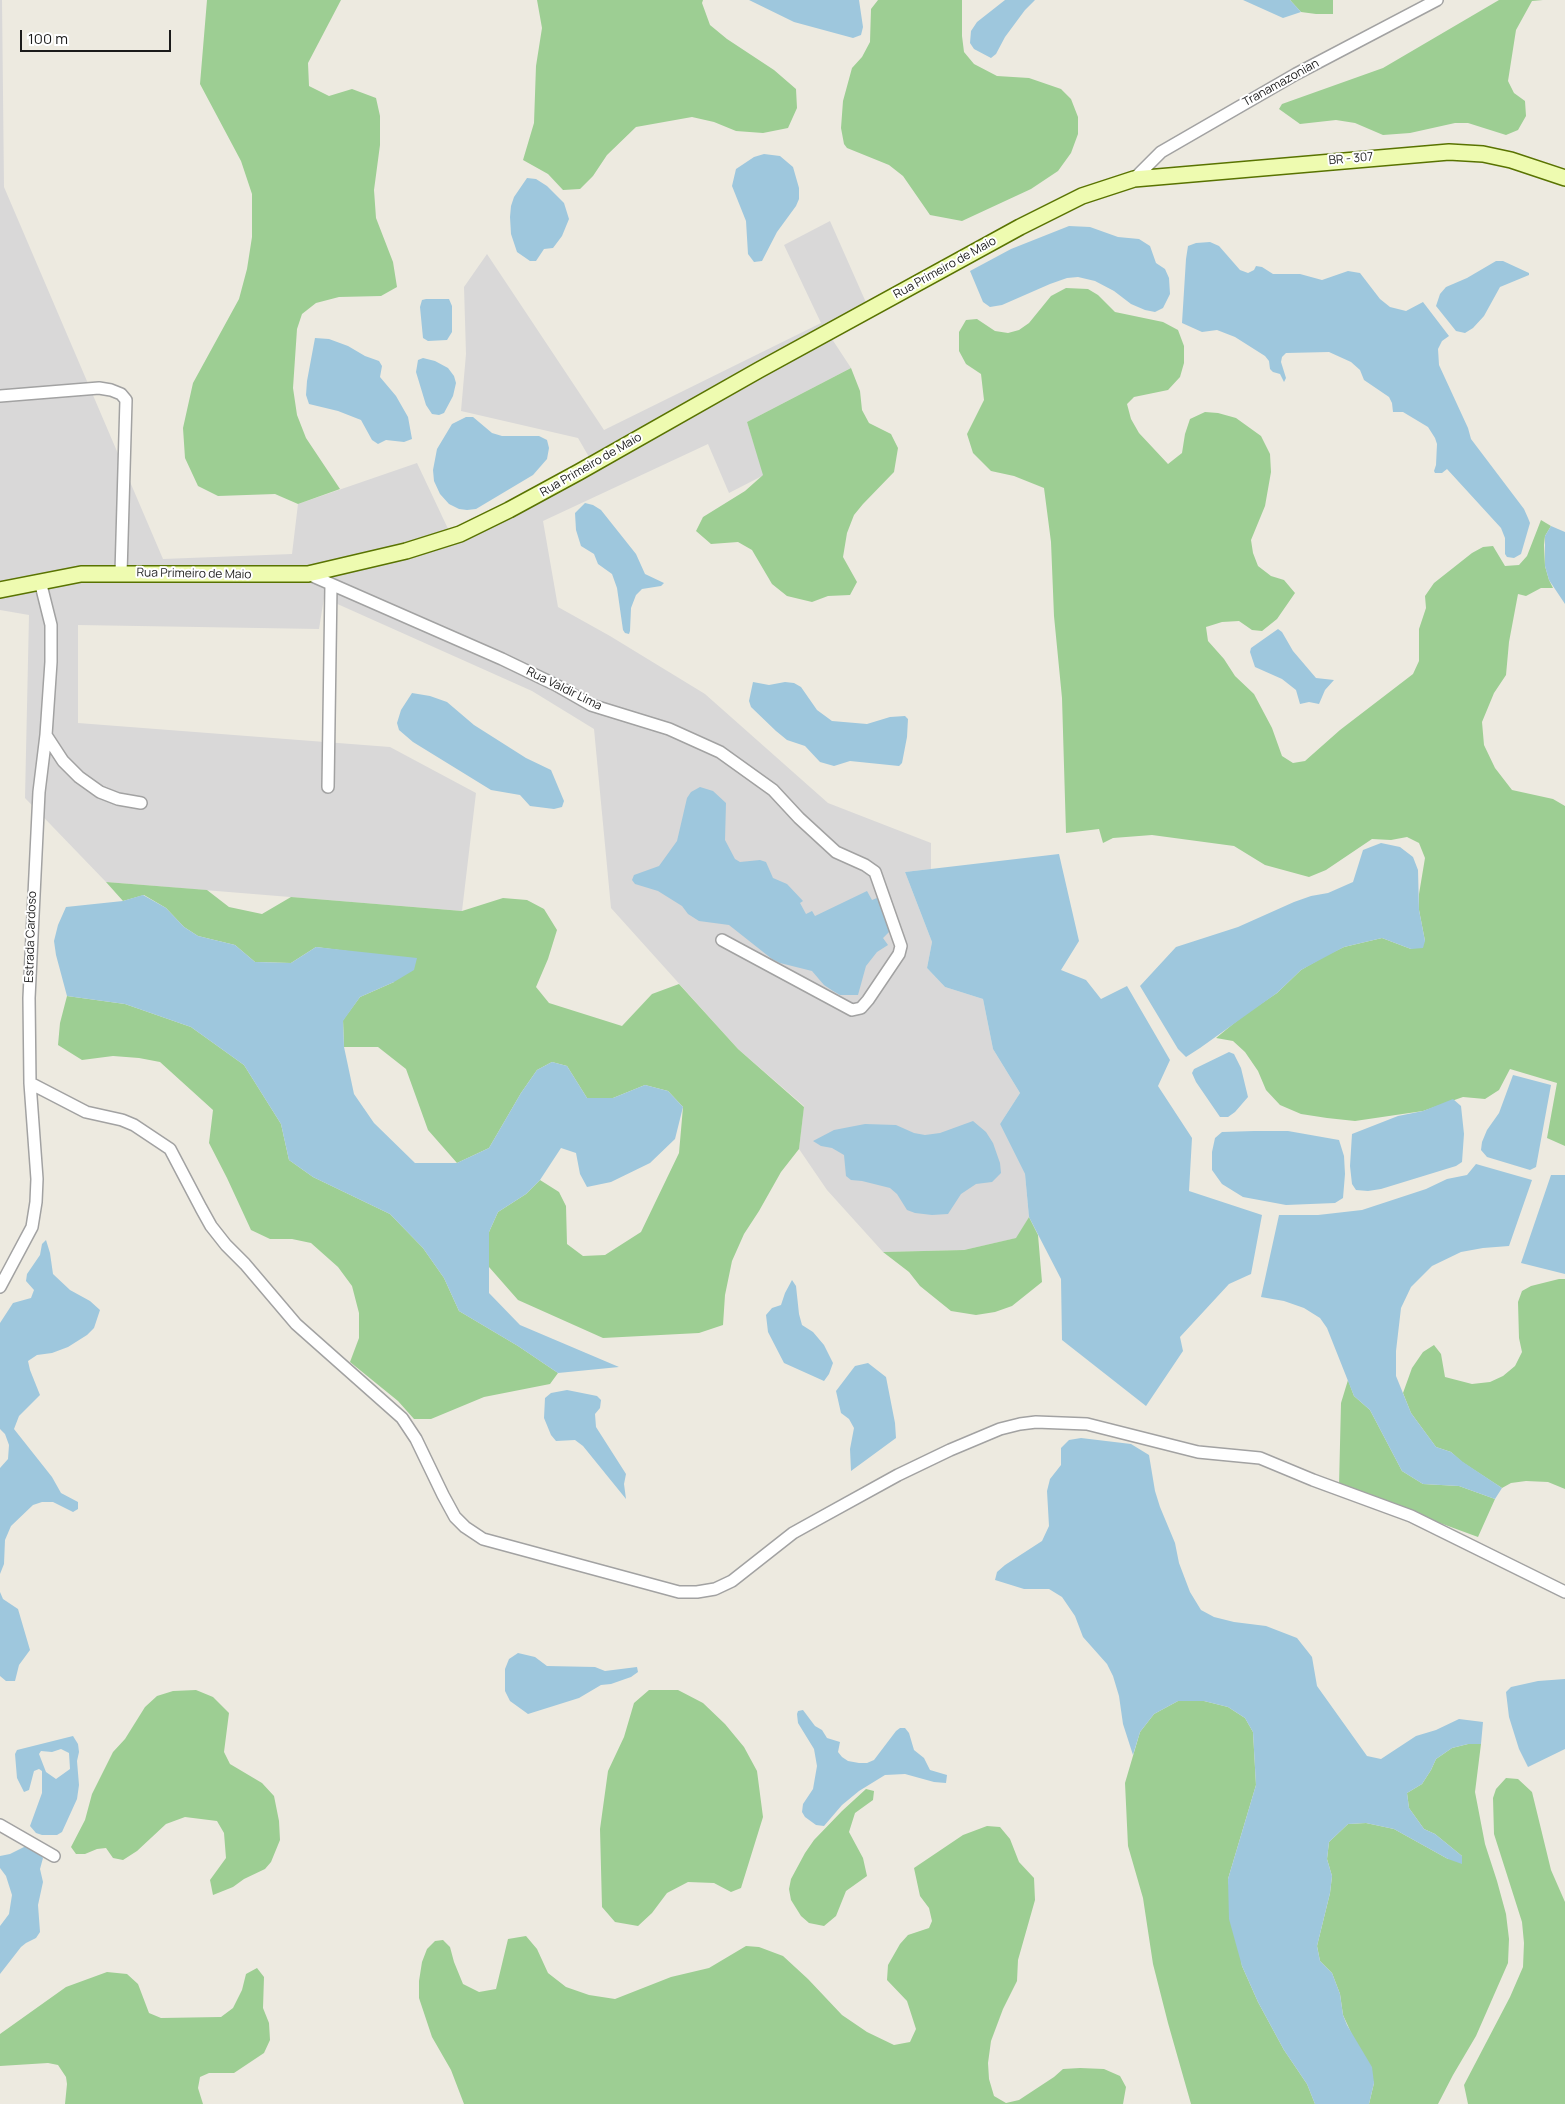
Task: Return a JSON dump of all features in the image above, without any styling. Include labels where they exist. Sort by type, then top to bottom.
[{"type":"main road","name":"BR - 307","points":[[1134,179],[1449,152],[1483,154],[1511,160],[1565,178]]},
{"type":"main road","name":"Rua Primeiro de Maio","points":[[0,590],[81,574],[308,574],[406,550],[460,534],[579,472],[758,370],[1020,226],[1082,196],[1134,179]]},
{"type":"street","name":"Tranamazonian","points":[[1134,179],[1160,152],[1296,74],[1437,0]]},
{"type":"street","points":[[0,396],[99,388],[116,392],[126,400],[121,573]]},
{"type":"street","name":"Rua Valdir Lima","points":[[308,574],[502,659],[556,684],[591,705],[670,729],[708,745],[761,780],[836,852],[865,865],[875,872],[901,946],[899,954],[861,1008],[852,1010],[841,1006],[722,940]]},
{"type":"street","name":"Estrada Cardoso","points":[[0,1287],[29,1234],[35,1216],[37,1179],[30,1083],[29,998],[39,792],[46,735],[51,662],[51,626],[40,581]]},
{"type":"street","points":[[328,787],[331,585]]},
{"type":"street","points":[[46,735],[63,761],[79,777],[100,792],[118,799],[141,804]]},
{"type":"street","points":[[30,1083],[86,1112],[122,1120],[134,1125],[170,1149],[200,1208],[226,1245],[245,1264],[296,1324],[402,1418],[416,1439],[456,1517],[469,1531],[483,1539],[679,1592],[698,1592],[714,1589],[732,1581],[793,1534],[813,1522],[898,1474],[950,1450],[1000,1429],[1020,1424],[1036,1422],[1087,1424],[1177,1448],[1260,1458],[1313,1480],[1411,1516],[1565,1592]]},
{"type":"street","points":[[0,1825],[54,1856]]},
{"type":"shaded area","points":[[0,0],[2,0],[4,187],[163,559],[292,554],[298,504],[417,463],[450,533],[589,457],[578,438],[461,411],[466,354],[464,287],[487,254],[604,430],[821,323],[784,245],[830,221],[872,316],[832,339],[851,368],[747,422],[764,475],[729,493],[708,444],[543,521],[558,607],[610,636],[705,694],[828,803],[931,843],[931,869],[905,872],[932,942],[927,968],[945,987],[983,999],[993,1049],[1020,1093],[1000,1124],[1025,1174],[1029,1217],[1017,1238],[964,1250],[883,1252],[827,1190],[799,1149],[804,1106],[738,1049],[611,908],[594,729],[532,691],[324,598],[319,629],[78,625],[78,723],[390,747],[476,793],[462,911],[106,882],[25,798],[29,615],[0,610]]},
{"type":"green space","points":[[207,0],[341,0],[308,63],[309,86],[329,96],[352,89],[376,98],[380,116],[380,145],[374,190],[376,218],[393,262],[397,287],[381,296],[339,297],[316,303],[302,314],[297,329],[293,388],[297,415],[306,438],[340,489],[298,504],[275,494],[218,496],[198,486],[185,458],[183,428],[193,383],[239,299],[247,269],[252,237],[252,194],[241,161],[200,84]]},
{"type":"green space","points":[[537,0],[703,0],[702,3],[710,25],[727,39],[774,70],[796,89],[797,108],[788,128],[763,133],[736,131],[714,122],[692,117],[636,127],[607,155],[593,176],[580,189],[563,190],[548,174],[523,160],[534,123],[536,66],[542,28]]},
{"type":"green space","points":[[878,0],[962,0],[964,52],[974,64],[997,76],[1029,78],[1061,89],[1071,99],[1078,117],[1078,134],[1071,153],[1058,171],[1031,189],[962,221],[930,215],[903,176],[889,165],[847,148],[844,144],[841,128],[843,101],[852,68],[862,57],[870,42],[871,9]]},
{"type":"green space","points":[[1290,0],[1333,0],[1333,14],[1301,12]]},
{"type":"green space","points":[[1499,0],[1543,0],[1532,1],[1516,30],[1508,81],[1514,93],[1525,101],[1526,116],[1518,130],[1506,135],[1468,123],[1455,123],[1410,133],[1383,135],[1355,123],[1336,120],[1300,124],[1279,109],[1282,104],[1383,68]]},
{"type":"green space","points":[[1066,288],[1088,289],[1098,295],[1115,312],[1163,322],[1178,330],[1184,346],[1184,363],[1180,377],[1168,390],[1134,397],[1127,404],[1131,419],[1139,433],[1168,464],[1182,453],[1190,419],[1205,412],[1236,418],[1261,436],[1270,454],[1271,472],[1265,506],[1251,540],[1253,553],[1258,566],[1271,576],[1284,580],[1295,593],[1277,619],[1262,631],[1252,630],[1239,621],[1222,622],[1206,627],[1208,641],[1224,659],[1235,676],[1254,694],[1272,728],[1282,756],[1293,763],[1305,761],[1340,730],[1413,674],[1419,661],[1419,629],[1426,608],[1425,596],[1434,583],[1472,553],[1483,547],[1493,546],[1505,566],[1519,565],[1527,556],[1541,520],[1551,526],[1545,536],[1544,545],[1545,566],[1553,588],[1541,588],[1526,596],[1518,594],[1509,642],[1506,675],[1494,693],[1482,722],[1484,745],[1495,768],[1512,790],[1553,799],[1565,806],[1565,1146],[1547,1138],[1557,1083],[1510,1069],[1499,1090],[1485,1099],[1463,1097],[1423,1111],[1355,1121],[1327,1118],[1301,1114],[1280,1105],[1266,1090],[1258,1071],[1245,1052],[1233,1041],[1216,1038],[1244,1015],[1277,993],[1301,970],[1344,947],[1382,938],[1411,949],[1425,941],[1419,910],[1419,894],[1425,858],[1419,843],[1407,837],[1391,840],[1372,839],[1326,870],[1309,877],[1265,865],[1234,846],[1152,835],[1113,838],[1103,843],[1099,829],[1066,833],[1062,698],[1054,616],[1051,542],[1044,488],[1014,476],[991,471],[973,453],[967,434],[984,400],[981,374],[966,364],[959,351],[959,332],[966,320],[977,319],[995,331],[1008,333],[1019,330],[1029,323],[1051,296]]},
{"type":"green space","points":[[851,368],[860,391],[862,410],[869,423],[891,434],[898,448],[894,472],[854,515],[847,533],[843,557],[857,582],[850,595],[828,596],[812,602],[787,596],[772,584],[752,550],[738,542],[711,544],[696,531],[703,517],[745,491],[763,475],[747,422]]},
{"type":"green space","points":[[106,882],[207,890],[229,907],[262,914],[291,897],[462,911],[503,898],[527,900],[544,909],[557,930],[548,959],[536,987],[549,1003],[622,1026],[652,994],[679,984],[738,1049],[804,1107],[799,1149],[781,1172],[744,1234],[732,1261],[725,1295],[723,1325],[699,1333],[603,1338],[518,1300],[489,1267],[489,1232],[498,1212],[526,1194],[540,1180],[559,1192],[566,1206],[567,1244],[583,1256],[605,1255],[641,1232],[679,1153],[683,1107],[668,1091],[645,1085],[613,1098],[587,1098],[567,1066],[552,1062],[537,1070],[521,1093],[489,1148],[457,1163],[428,1130],[406,1069],[378,1047],[344,1047],[343,1020],[360,997],[394,982],[347,951],[316,947],[291,963],[255,962],[235,945],[198,936],[184,927],[166,908],[144,895],[123,901]]},
{"type":"green space","points":[[67,996],[125,1004],[191,1027],[244,1065],[281,1124],[289,1160],[313,1177],[390,1214],[423,1248],[444,1278],[459,1311],[518,1346],[558,1373],[550,1384],[484,1397],[431,1419],[414,1419],[398,1401],[350,1362],[359,1338],[359,1313],[352,1286],[338,1267],[311,1243],[292,1239],[270,1239],[251,1230],[209,1143],[213,1110],[160,1062],[113,1056],[82,1060],[58,1045],[60,1023]]},
{"type":"green space","points":[[1029,1217],[1038,1235],[1042,1282],[1012,1306],[995,1312],[976,1315],[951,1311],[920,1286],[909,1272],[883,1252],[964,1250],[1016,1238]]},
{"type":"green space","points":[[1565,1279],[1565,1489],[1548,1482],[1526,1481],[1511,1483],[1502,1488],[1462,1462],[1451,1452],[1436,1447],[1411,1413],[1403,1393],[1412,1368],[1423,1352],[1434,1345],[1441,1354],[1445,1377],[1472,1384],[1490,1382],[1503,1376],[1515,1366],[1522,1352],[1519,1338],[1518,1302],[1522,1291],[1531,1286]]},
{"type":"green space","points":[[1348,1380],[1354,1396],[1370,1410],[1402,1471],[1423,1484],[1459,1486],[1495,1499],[1478,1537],[1339,1486],[1341,1403]]},
{"type":"green space","points":[[196,1690],[213,1697],[229,1713],[224,1752],[230,1764],[262,1783],[274,1796],[279,1821],[280,1840],[271,1862],[265,1869],[244,1879],[233,1887],[213,1895],[210,1880],[226,1858],[224,1833],[217,1821],[185,1817],[166,1824],[137,1851],[123,1860],[113,1858],[106,1848],[97,1849],[85,1854],[76,1854],[71,1847],[85,1820],[92,1794],[113,1752],[125,1739],[145,1707],[157,1696],[173,1691]]},
{"type":"green space","points":[[649,1690],[678,1690],[703,1703],[725,1724],[744,1747],[757,1771],[763,1817],[741,1888],[731,1892],[714,1883],[688,1882],[667,1893],[652,1913],[638,1926],[615,1922],[602,1907],[600,1829],[608,1771],[624,1737],[634,1703]]},
{"type":"green space","points":[[1178,1701],[1204,1701],[1228,1707],[1245,1718],[1253,1732],[1256,1785],[1228,1879],[1242,1966],[1258,2002],[1284,2050],[1307,2084],[1315,2104],[1191,2104],[1153,1964],[1143,1898],[1128,1846],[1125,1783],[1140,1732],[1154,1714]]},
{"type":"green space","points":[[1468,1744],[1481,1744],[1475,1792],[1485,1844],[1506,1914],[1509,1939],[1508,1963],[1476,2036],[1438,2104],[1369,2104],[1374,2083],[1343,2015],[1340,1994],[1332,1973],[1320,1961],[1317,1946],[1330,1893],[1332,1876],[1327,1859],[1329,1842],[1348,1824],[1366,1823],[1394,1829],[1448,1859],[1462,1856],[1435,1834],[1424,1829],[1409,1808],[1407,1793],[1422,1784],[1436,1759],[1452,1748]]},
{"type":"green space","points":[[1506,1778],[1518,1779],[1532,1792],[1551,1870],[1565,1902],[1565,2104],[1468,2104],[1464,2085],[1510,1997],[1523,1967],[1524,1943],[1522,1922],[1494,1834],[1493,1798],[1496,1789]]},
{"type":"green space","points":[[866,1789],[874,1791],[873,1800],[855,1813],[849,1832],[863,1858],[867,1876],[846,1891],[836,1916],[824,1926],[809,1923],[801,1916],[791,1900],[789,1889],[791,1879],[814,1840]]},
{"type":"green space","points":[[987,1826],[1000,1827],[1010,1839],[1019,1862],[1034,1878],[1035,1900],[1018,1960],[1017,1981],[1003,2009],[991,2041],[988,2063],[989,2079],[994,2096],[1006,2103],[1019,2100],[1063,2069],[1104,2069],[1120,2076],[1126,2087],[1123,2104],[464,2104],[451,2070],[432,2037],[419,1998],[422,1962],[427,1949],[435,1941],[443,1940],[450,1947],[463,1984],[479,1992],[496,1989],[508,1939],[526,1936],[537,1949],[548,1973],[566,1987],[589,1995],[615,1999],[671,1977],[709,1968],[746,1946],[759,1947],[783,1956],[842,2015],[867,2032],[894,2045],[910,2042],[916,2029],[907,2001],[887,1980],[888,1965],[900,1944],[908,1935],[929,1928],[932,1921],[929,1908],[920,1896],[914,1868],[963,1835]]},
{"type":"green space","points":[[257,1968],[264,1977],[263,2008],[269,2023],[270,2040],[264,2053],[234,2073],[209,2073],[200,2077],[198,2088],[203,2104],[65,2104],[66,2077],[58,2065],[48,2063],[0,2066],[0,2034],[66,1987],[107,1972],[127,1974],[138,1984],[149,2013],[161,2018],[221,2017],[233,2008],[242,1990],[246,1974]]},
{"type":"water","points":[[749,0],[859,0],[863,27],[861,35],[853,38],[794,22]]},
{"type":"water","points":[[1005,0],[1035,0],[1005,37],[996,54],[991,58],[974,49],[970,43],[971,31],[977,22]]},
{"type":"water","points":[[1243,0],[1290,0],[1301,12],[1283,18]]},
{"type":"water","points":[[764,154],[780,156],[793,167],[799,188],[799,199],[777,232],[762,261],[754,262],[748,254],[746,221],[732,186],[736,169],[754,157]]},
{"type":"water","points":[[527,178],[536,179],[547,186],[564,203],[569,219],[562,236],[553,248],[544,249],[536,261],[530,261],[517,252],[511,234],[511,206],[514,197]]},
{"type":"water","points":[[1069,226],[1090,227],[1118,237],[1139,239],[1150,246],[1156,263],[1165,269],[1169,278],[1170,294],[1163,308],[1155,312],[1145,310],[1131,304],[1114,291],[1095,281],[1078,277],[1067,278],[1050,284],[1002,305],[990,307],[983,302],[970,271],[1011,249]]},
{"type":"water","points":[[1210,242],[1219,246],[1240,270],[1248,273],[1254,270],[1256,266],[1262,267],[1273,274],[1300,274],[1322,280],[1348,271],[1360,273],[1380,299],[1390,307],[1406,311],[1423,302],[1449,336],[1442,341],[1438,349],[1439,365],[1468,428],[1471,439],[1524,509],[1530,523],[1521,554],[1514,558],[1507,557],[1505,554],[1505,538],[1501,528],[1447,469],[1442,473],[1435,473],[1437,444],[1428,427],[1403,412],[1393,412],[1389,397],[1364,380],[1360,370],[1351,362],[1329,352],[1286,353],[1282,357],[1281,362],[1286,378],[1284,382],[1280,374],[1270,369],[1269,361],[1265,356],[1235,337],[1217,330],[1202,332],[1182,323],[1188,246],[1196,243]]},
{"type":"water","points":[[1496,261],[1503,261],[1529,273],[1529,275],[1500,287],[1484,316],[1473,328],[1465,333],[1456,331],[1436,306],[1440,294],[1446,287],[1467,278]]},
{"type":"water","points":[[449,299],[452,306],[452,332],[447,340],[428,341],[423,338],[420,307],[422,300]]},
{"type":"water","points":[[315,338],[329,339],[379,361],[382,366],[380,377],[396,396],[408,417],[412,439],[404,442],[386,440],[378,444],[372,440],[361,420],[338,411],[309,404],[306,395],[307,381]]},
{"type":"water","points":[[423,358],[435,361],[448,368],[454,376],[456,383],[453,396],[444,413],[439,415],[432,414],[426,405],[416,372],[418,360]]},
{"type":"water","points":[[466,417],[473,417],[492,433],[502,436],[539,436],[547,440],[549,448],[547,459],[533,475],[476,509],[467,510],[459,509],[449,504],[440,494],[434,481],[433,470],[437,449],[452,424]]},
{"type":"water","points":[[585,503],[601,510],[636,554],[645,574],[664,583],[661,586],[642,589],[636,595],[631,608],[629,634],[623,630],[617,588],[612,574],[598,564],[594,554],[581,546],[576,530],[575,513]]},
{"type":"water","points":[[1551,526],[1565,532],[1565,604],[1549,580],[1545,566],[1545,536]]},
{"type":"water","points":[[1278,629],[1282,632],[1293,651],[1316,678],[1334,680],[1325,690],[1319,704],[1309,702],[1300,704],[1296,690],[1282,679],[1255,667],[1250,652],[1251,648]]},
{"type":"water","points":[[753,682],[769,685],[785,682],[794,683],[801,687],[817,710],[832,721],[867,724],[890,717],[905,716],[908,719],[907,737],[902,763],[899,766],[850,761],[834,766],[820,762],[805,746],[787,740],[751,707],[749,701]]},
{"type":"water","points":[[412,693],[430,696],[447,702],[474,725],[526,758],[551,770],[564,801],[562,807],[554,809],[530,806],[520,795],[491,790],[413,742],[399,730],[397,723],[401,710]]},
{"type":"water","points":[[700,787],[713,791],[726,803],[725,840],[735,859],[740,862],[760,860],[766,862],[773,878],[787,884],[803,901],[800,903],[806,914],[812,911],[815,916],[867,891],[872,900],[877,898],[887,915],[890,931],[883,938],[888,945],[877,952],[866,966],[858,995],[840,995],[824,985],[812,971],[780,963],[772,959],[729,925],[699,921],[688,914],[682,906],[658,891],[635,884],[632,880],[634,875],[659,866],[677,841],[687,798],[691,792]]},
{"type":"water","points":[[1381,843],[1400,847],[1413,857],[1418,870],[1419,910],[1425,941],[1423,948],[1411,949],[1382,938],[1344,947],[1301,970],[1277,993],[1186,1057],[1178,1049],[1140,986],[1176,947],[1238,927],[1294,902],[1328,893],[1353,882],[1363,850]]},
{"type":"water","points":[[1059,854],[1079,941],[1061,970],[1086,980],[1101,999],[1127,986],[1170,1060],[1158,1086],[1192,1138],[1189,1191],[1262,1215],[1251,1274],[1229,1284],[1180,1337],[1183,1351],[1146,1406],[1062,1340],[1061,1279],[1029,1217],[1025,1174],[1000,1124],[1020,1093],[993,1049],[983,999],[945,987],[927,968],[932,942],[905,872]]},
{"type":"water","points":[[143,895],[166,908],[184,927],[198,936],[235,945],[255,962],[291,963],[316,947],[417,958],[414,970],[394,982],[360,997],[343,1021],[344,1047],[354,1094],[374,1123],[415,1163],[457,1163],[489,1148],[521,1093],[537,1070],[552,1062],[567,1066],[587,1098],[613,1098],[645,1085],[668,1091],[683,1107],[675,1139],[650,1163],[611,1182],[587,1187],[580,1174],[576,1153],[561,1148],[540,1180],[526,1194],[498,1212],[489,1232],[489,1293],[520,1325],[619,1367],[558,1373],[518,1346],[459,1311],[444,1278],[423,1248],[390,1214],[313,1177],[289,1160],[281,1124],[244,1065],[191,1027],[125,1004],[67,996],[54,941],[58,925],[66,907],[123,901]]},
{"type":"water","points":[[1229,1052],[1234,1054],[1241,1068],[1248,1097],[1228,1117],[1220,1117],[1192,1073],[1194,1069]]},
{"type":"water","points":[[1513,1075],[1551,1085],[1536,1167],[1530,1170],[1487,1157],[1481,1150],[1487,1130],[1499,1113]]},
{"type":"water","points":[[1453,1099],[1461,1106],[1464,1134],[1462,1162],[1456,1166],[1381,1189],[1356,1190],[1352,1184],[1350,1166],[1352,1134],[1398,1116],[1423,1111]]},
{"type":"water","points":[[973,1121],[986,1132],[993,1143],[1000,1163],[1001,1173],[992,1182],[976,1184],[961,1194],[948,1214],[915,1213],[907,1210],[897,1194],[890,1188],[851,1180],[846,1176],[844,1155],[813,1141],[834,1130],[865,1124],[896,1125],[914,1133],[925,1135],[940,1133]]},
{"type":"water","points":[[1288,1131],[1339,1140],[1344,1156],[1343,1198],[1335,1203],[1286,1205],[1243,1197],[1222,1184],[1212,1170],[1212,1152],[1215,1138],[1222,1132]]},
{"type":"water","points":[[1476,1164],[1532,1180],[1509,1246],[1461,1252],[1432,1266],[1411,1287],[1401,1308],[1396,1351],[1396,1376],[1411,1413],[1436,1447],[1451,1452],[1502,1488],[1495,1499],[1459,1486],[1423,1484],[1402,1471],[1370,1410],[1354,1396],[1327,1328],[1320,1318],[1304,1308],[1284,1301],[1261,1297],[1279,1215],[1318,1215],[1362,1210],[1426,1189],[1447,1179],[1467,1175]]},
{"type":"water","points":[[1551,1175],[1565,1175],[1565,1274],[1521,1263]]},
{"type":"water","points":[[46,1240],[53,1274],[70,1290],[90,1301],[100,1310],[94,1328],[87,1335],[68,1347],[52,1353],[37,1355],[28,1361],[40,1395],[19,1416],[14,1429],[52,1477],[61,1493],[78,1502],[78,1509],[73,1512],[53,1502],[42,1502],[33,1505],[11,1526],[5,1540],[4,1564],[0,1574],[0,1468],[8,1459],[9,1445],[5,1434],[0,1429],[0,1323],[13,1303],[31,1298],[34,1290],[26,1281],[27,1274],[40,1255],[42,1244]]},
{"type":"water","points":[[792,1280],[796,1286],[802,1325],[813,1332],[824,1345],[833,1363],[824,1381],[784,1363],[768,1332],[766,1315],[772,1308],[781,1305]]},
{"type":"water","points":[[868,1363],[886,1377],[896,1438],[851,1471],[850,1449],[854,1428],[849,1419],[841,1413],[836,1391],[855,1366]]},
{"type":"water","points":[[567,1390],[597,1396],[601,1400],[600,1408],[595,1414],[596,1427],[626,1474],[624,1484],[626,1499],[583,1446],[575,1440],[556,1441],[551,1435],[544,1418],[545,1398],[551,1393]]},
{"type":"water","points":[[1081,1438],[1131,1444],[1149,1455],[1155,1491],[1160,1507],[1175,1543],[1179,1563],[1190,1592],[1201,1610],[1214,1617],[1234,1622],[1266,1626],[1297,1638],[1312,1657],[1317,1686],[1367,1756],[1381,1759],[1416,1736],[1436,1730],[1459,1719],[1483,1722],[1481,1744],[1468,1744],[1452,1748],[1436,1759],[1422,1784],[1407,1793],[1409,1808],[1424,1829],[1435,1834],[1462,1856],[1462,1864],[1448,1859],[1394,1829],[1366,1823],[1348,1824],[1329,1842],[1327,1859],[1332,1876],[1330,1893],[1317,1946],[1320,1961],[1332,1973],[1340,1994],[1343,2015],[1347,2025],[1372,2067],[1374,2083],[1369,2104],[1315,2104],[1307,2084],[1284,2050],[1258,2002],[1242,1966],[1229,1919],[1228,1879],[1256,1785],[1253,1732],[1245,1718],[1228,1707],[1204,1701],[1178,1701],[1154,1714],[1140,1732],[1133,1755],[1123,1724],[1119,1696],[1113,1676],[1107,1664],[1083,1637],[1075,1616],[1062,1597],[1049,1589],[1024,1589],[995,1580],[997,1572],[1005,1565],[1042,1541],[1049,1526],[1047,1491],[1050,1479],[1061,1465],[1061,1448],[1069,1440]]},
{"type":"water","points":[[0,1592],[3,1599],[18,1609],[30,1650],[19,1665],[15,1681],[6,1681],[0,1676]]},
{"type":"water","points":[[518,1653],[535,1657],[547,1666],[595,1667],[605,1671],[637,1667],[638,1672],[631,1677],[611,1684],[601,1685],[579,1698],[528,1714],[510,1701],[505,1691],[505,1669],[509,1659]]},
{"type":"water","points":[[1565,1679],[1565,1749],[1528,1767],[1519,1749],[1509,1717],[1506,1692],[1511,1687],[1538,1681]]},
{"type":"water","points":[[803,1710],[827,1738],[840,1742],[838,1752],[842,1757],[848,1761],[859,1763],[867,1763],[874,1760],[896,1731],[900,1728],[905,1728],[909,1733],[914,1750],[924,1758],[930,1770],[947,1775],[946,1783],[934,1782],[905,1774],[885,1775],[859,1791],[842,1805],[824,1826],[816,1825],[805,1817],[802,1812],[803,1804],[813,1789],[817,1766],[814,1749],[798,1723],[798,1711]]},
{"type":"water","points":[[73,1736],[78,1744],[79,1785],[77,1799],[62,1832],[57,1835],[36,1833],[30,1826],[42,1793],[42,1771],[39,1769],[34,1771],[29,1790],[24,1792],[17,1778],[15,1754],[17,1750]],"holes":[[[61,1749],[69,1753],[70,1769],[56,1779],[46,1772],[39,1754],[41,1751],[52,1752]]]},
{"type":"water","points":[[26,1846],[39,1853],[43,1858],[40,1869],[43,1882],[38,1905],[40,1932],[36,1938],[21,1947],[0,1974],[0,1926],[9,1914],[12,1895],[6,1876],[0,1868],[0,1856],[10,1854]]}]
